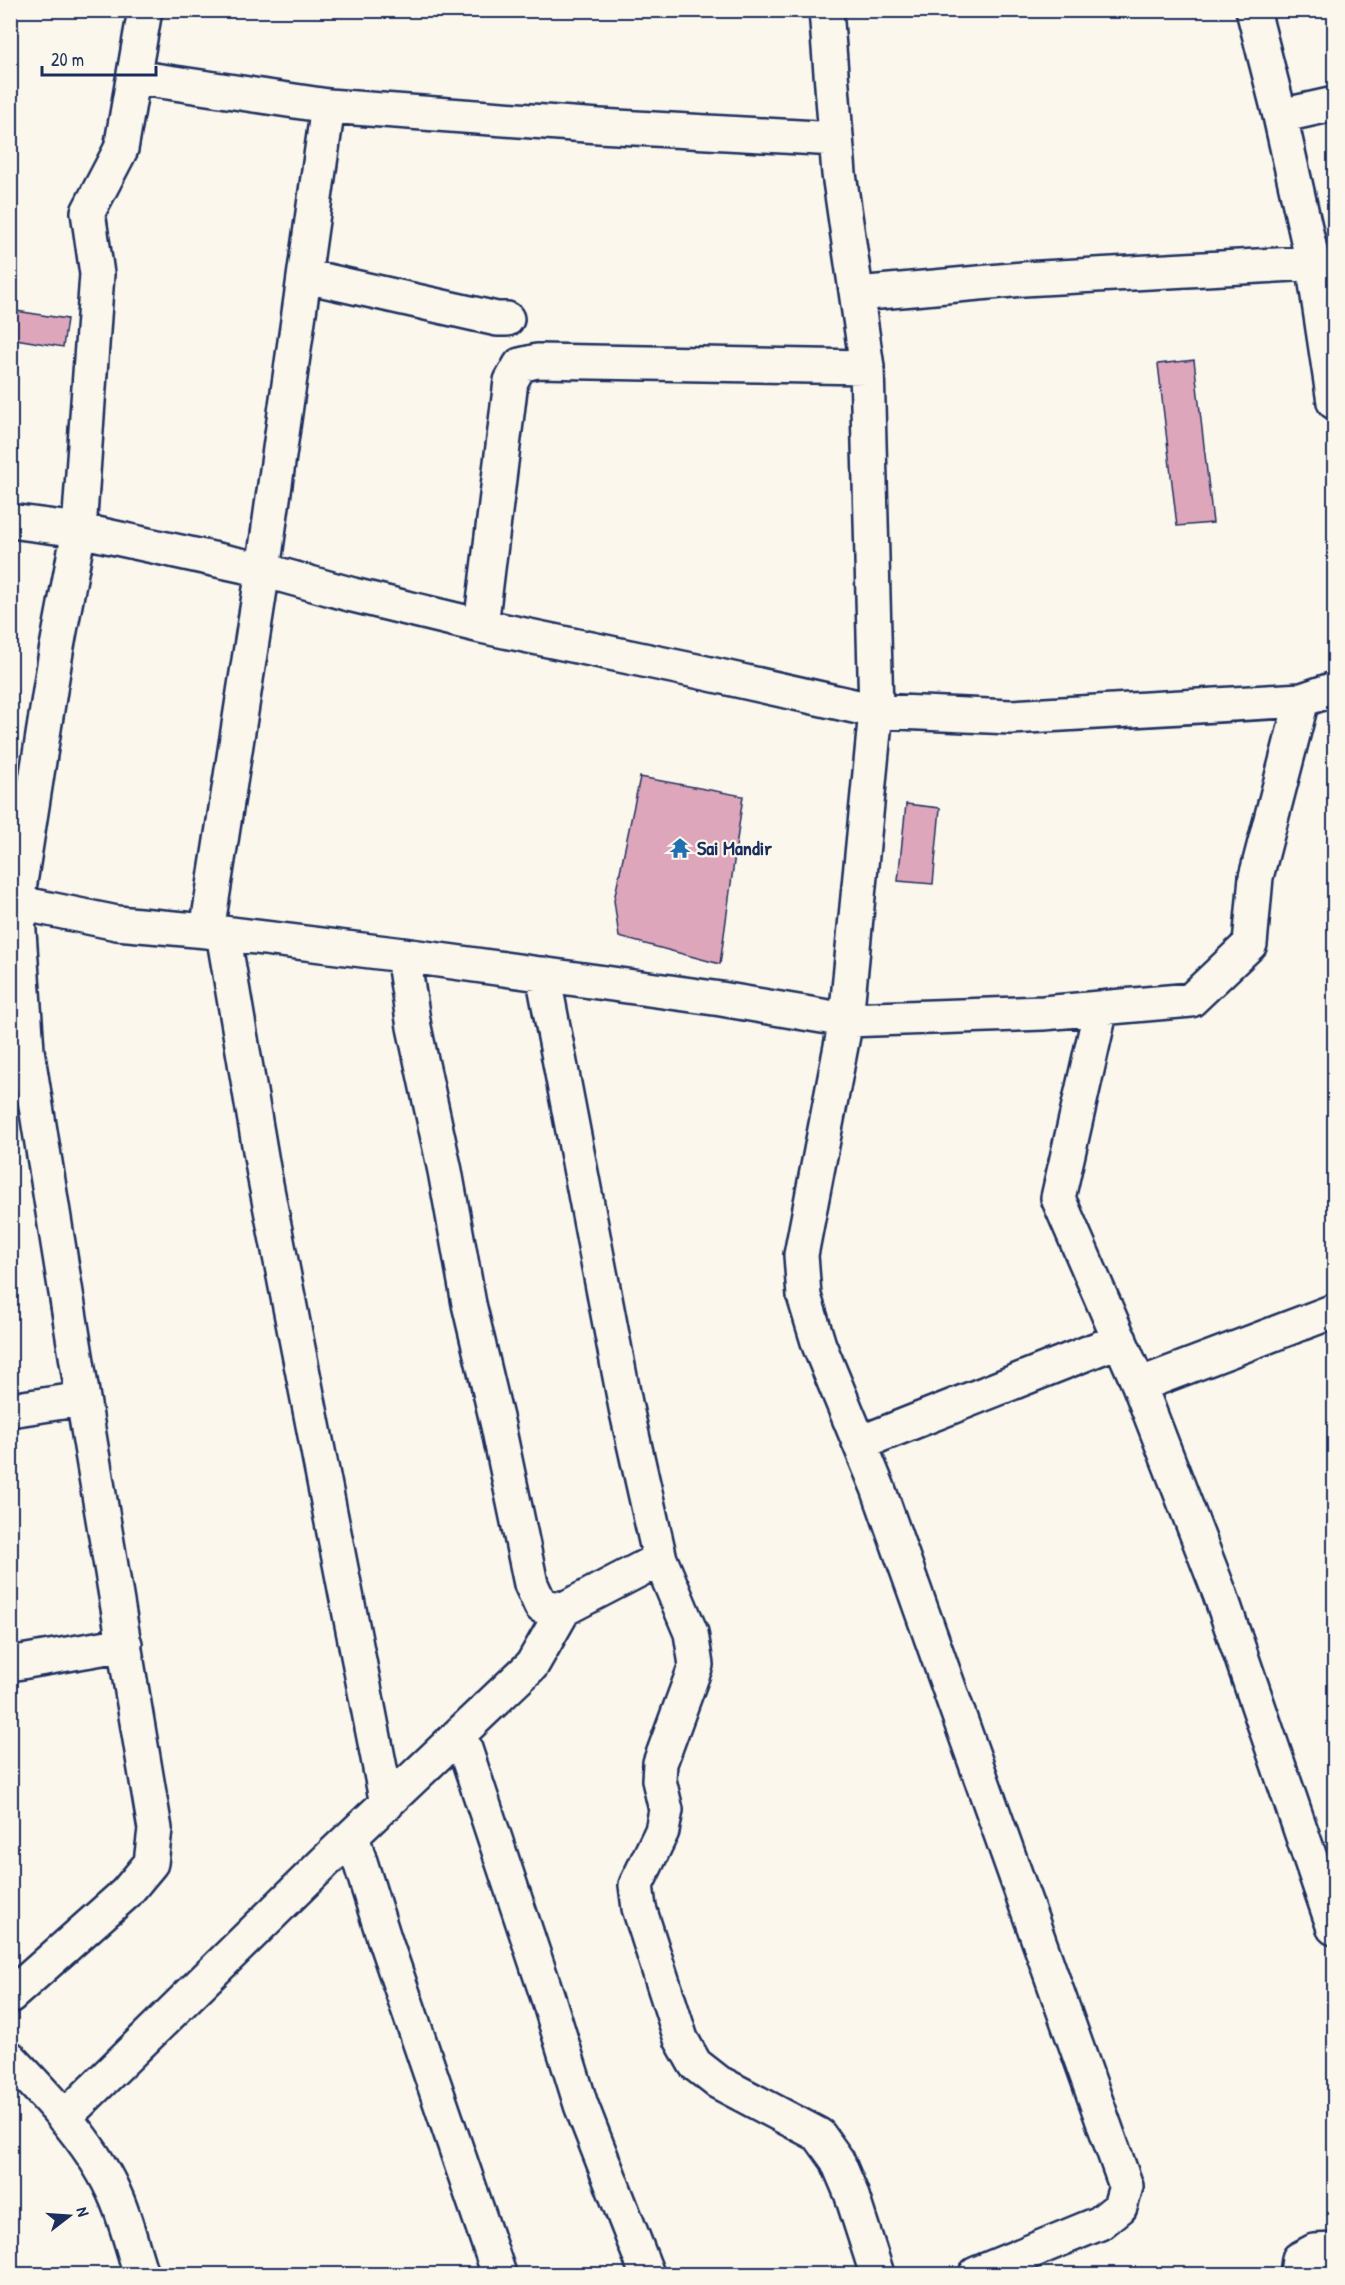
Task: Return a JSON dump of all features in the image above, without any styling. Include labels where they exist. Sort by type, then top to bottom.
[{"type":"street","points":[[10,1996],[126,1893],[151,1863],[156,1829],[83,1399],[19,1049],[14,902],[79,530],[97,274],[88,212],[121,149],[145,10]]},
{"type":"street","points":[[826,10],[839,174],[867,367],[876,711],[846,1020],[801,1255],[804,1296],[819,1346],[878,1488],[1126,2186],[1120,2207],[1041,2262],[976,2274]]},
{"type":"street","points":[[1253,10],[1280,116],[1313,263],[1335,402]]},
{"type":"street","points":[[134,77],[328,106],[599,126],[836,139]]},
{"type":"street","points":[[1280,116],[1335,104]]},
{"type":"street","points":[[328,106],[215,932],[387,1804]]},
{"type":"street","points":[[857,294],[1023,279],[1313,263]]},
{"type":"street","points":[[305,276],[497,319],[507,319]]},
{"type":"street","points":[[481,626],[511,381],[520,365],[537,361],[867,367]]},
{"type":"street","points":[[10,521],[79,530],[263,570],[353,595],[481,626],[876,711],[1011,717],[1302,700],[1335,689]]},
{"type":"street","points":[[14,902],[117,923],[215,932],[403,955],[721,999],[846,1020],[1043,1013],[1191,1000],[1251,944],[1256,877],[1302,700]]},
{"type":"street","points":[[403,955],[414,1027],[445,1171],[469,1304],[498,1426],[531,1584],[541,1606],[564,1609]]},
{"type":"street","points":[[543,974],[626,1408],[660,1558],[691,1632],[696,1665],[660,1763],[659,1780],[666,1810],[662,1831],[636,1885],[639,1908],[681,2038],[695,2064],[718,2082],[819,2135],[837,2160],[851,2193],[878,2274]]},
{"type":"street","points":[[1101,1008],[1058,1198],[1139,1385],[1220,1594],[1335,1928]]},
{"type":"street","points":[[1139,1385],[1335,1311]]},
{"type":"street","points":[[860,1443],[1120,1340]]},
{"type":"street","points":[[10,1410],[83,1399]]},
{"type":"street","points":[[64,2118],[352,1836],[532,1665],[564,1609],[660,1558]]},
{"type":"street","points":[[10,1664],[125,1644]]},
{"type":"street","points":[[460,1734],[581,2104],[647,2274]]},
{"type":"street","points":[[352,1836],[384,1938],[499,2274]]},
{"type":"street","points":[[10,2058],[64,2118],[95,2158],[117,2199],[141,2274]]},
{"type":"street","points":[[1297,2274],[1299,2259],[1314,2251],[1335,2250]]},
{"type":"building","points":[[10,310],[67,319],[63,347],[10,338]]},
{"type":"building","points":[[1194,360],[1213,523],[1177,526],[1158,364]]},
{"type":"building","name":"Sai Mandir","points":[[640,777],[743,796],[720,964],[619,937],[614,900]]},
{"type":"building","points":[[906,804],[940,808],[933,884],[898,881]]},
{"type":"place","name":"Sai Mandir","points":[[680,848]]}]
